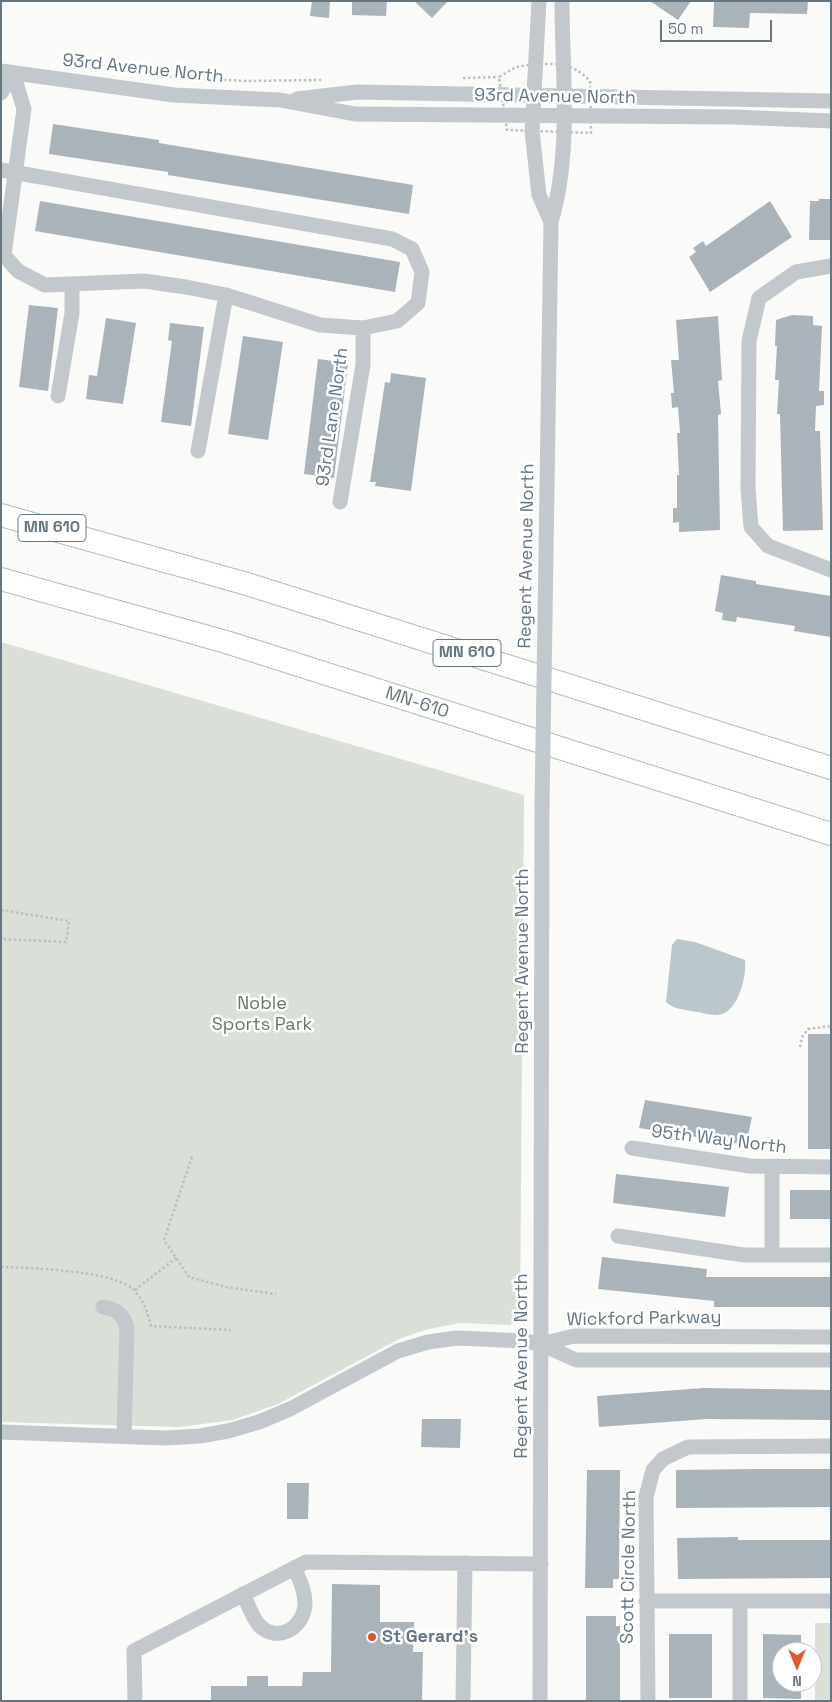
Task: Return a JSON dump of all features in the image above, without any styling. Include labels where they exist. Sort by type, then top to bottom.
[{"type":"highway","points":[[1,502],[103,542]]},
{"type":"highway","name":"MN 610","points":[[1,515],[103,542],[256,587],[831,768]]},
{"type":"highway","name":"MN-610","points":[[1,579],[226,642],[831,834]]},
{"type":"highway","points":[[1,592],[226,642]]},
{"type":"street","name":"Regent Avenue North","points":[[539,1],[533,116],[539,195],[551,222]]},
{"type":"street","name":"Regent Avenue North","points":[[540,1701],[542,806],[551,222],[560,194],[564,117],[562,1]]},
{"type":"street","name":"93rd Avenue North","points":[[7,72],[174,95],[280,100],[355,114],[734,117],[831,121]]},
{"type":"street","points":[[1,93],[7,72]]},
{"type":"street","name":"93rd Lane North","points":[[7,72],[24,109],[8,171],[2,255],[18,271],[44,285],[144,281],[226,295],[320,325],[363,328],[363,365],[340,502]]},
{"type":"street","name":"93rd Avenue North","points":[[280,100],[358,92],[831,101]]},
{"type":"street","points":[[8,171],[392,239],[412,249],[422,272],[418,303],[397,321],[363,328]]},
{"type":"street","points":[[831,266],[796,272],[760,298],[749,341],[748,488],[751,527],[768,546],[831,570]]},
{"type":"street","points":[[58,396],[72,313],[72,284]]},
{"type":"street","points":[[198,451],[226,295]]},
{"type":"street","name":"95th Way North","points":[[632,1148],[750,1166],[831,1167]]},
{"type":"street","points":[[772,1167],[772,1255]]},
{"type":"street","points":[[618,1236],[744,1255],[831,1255]]},
{"type":"street","points":[[103,1307],[110,1308],[121,1314],[127,1328],[124,1436]]},
{"type":"street","name":"Wickford Parkway","points":[[541,1344],[574,1336],[831,1337]]},
{"type":"street","points":[[1,1432],[165,1438],[228,1432],[290,1409],[398,1351],[428,1342],[457,1338],[541,1344]]},
{"type":"street","name":"Wickford Parkway","points":[[541,1344],[576,1360],[831,1360]]},
{"type":"street","name":"Scott Circle North","points":[[648,1701],[646,1497],[654,1470],[663,1459],[688,1447],[831,1446]]},
{"type":"street","points":[[135,1701],[134,1651],[306,1562],[540,1564]]},
{"type":"street","points":[[463,1701],[465,1563]]},
{"type":"street","points":[[243,1594],[258,1624],[268,1632],[282,1634],[294,1628],[302,1619],[305,1605],[303,1586],[294,1568]]},
{"type":"street","points":[[646,1601],[831,1601]]},
{"type":"street","points":[[740,1601],[740,1701]]},
{"type":"path","points":[[146,75],[244,81],[332,80]]},
{"type":"path","points":[[460,78],[499,77]]},
{"type":"path","points":[[1,910],[69,921],[66,942],[1,939]]},
{"type":"path","points":[[800,1047],[802,1037],[808,1029],[831,1026]]},
{"type":"path","points":[[192,1157],[164,1240],[189,1277],[226,1287],[276,1294]]},
{"type":"path","points":[[134,1290],[176,1258]]},
{"type":"green space","name":"Noble Sports Park","points":[[1,642],[524,795],[520,1318],[510,1325],[460,1323],[429,1329],[401,1338],[278,1404],[233,1420],[179,1427],[1,1422]]},
{"type":"green space","points":[[815,1623],[831,1623],[831,1701],[815,1701],[815,1692],[822,1692],[822,1642],[815,1642]]},
{"type":"shaded area","points":[[677,939],[695,942],[745,960],[745,974],[741,990],[728,1011],[718,1015],[711,1015],[678,1008],[666,1002],[672,945]]},
{"type":"building","points":[[312,1],[330,1],[329,18],[310,16]]},
{"type":"building","points":[[352,1],[387,1],[386,16],[352,15]]},
{"type":"building","points":[[414,1],[448,1],[432,18]]},
{"type":"building","points":[[650,1],[691,1],[678,20]]},
{"type":"building","points":[[808,1],[807,14],[750,13],[749,28],[713,27],[714,2]]},
{"type":"building","points":[[53,124],[159,140],[159,143],[413,185],[409,214],[168,175],[168,172],[49,154]]},
{"type":"building","points":[[819,199],[831,199],[831,240],[809,240],[810,201],[819,201]]},
{"type":"building","points":[[40,201],[400,262],[395,292],[35,231]]},
{"type":"building","points":[[770,201],[792,237],[710,292],[689,257],[696,252],[693,248],[703,241],[706,246]]},
{"type":"building","points":[[29,305],[58,308],[48,391],[19,387]]},
{"type":"building","points":[[792,315],[813,316],[813,325],[822,326],[819,391],[824,391],[824,405],[816,406],[815,431],[820,431],[823,530],[783,531],[780,414],[777,414],[779,380],[775,380],[776,320]]},
{"type":"building","points":[[718,316],[722,380],[718,381],[721,414],[718,415],[720,530],[679,532],[679,522],[673,523],[673,508],[677,508],[677,475],[679,475],[677,433],[680,433],[678,407],[672,408],[671,393],[674,393],[671,360],[679,360],[676,320]]},
{"type":"building","points":[[106,318],[136,323],[123,404],[86,399],[89,375],[97,376]]},
{"type":"building","points":[[170,323],[204,327],[191,426],[161,422],[172,341],[168,340]]},
{"type":"building","points":[[243,336],[283,342],[268,440],[228,434]]},
{"type":"building","points":[[318,359],[348,363],[334,478],[304,474]]},
{"type":"building","points":[[391,373],[426,378],[411,491],[375,486],[376,482],[370,482],[385,382],[390,383]]},
{"type":"building","points":[[721,575],[756,581],[756,584],[831,596],[831,637],[794,631],[795,626],[737,617],[736,622],[722,620],[723,613],[715,611]]},
{"type":"building","points":[[808,1034],[831,1034],[831,1149],[808,1149]]},
{"type":"building","points":[[645,1100],[752,1117],[746,1145],[639,1128]]},
{"type":"building","points":[[616,1174],[729,1187],[725,1217],[613,1203]]},
{"type":"building","points":[[790,1190],[831,1190],[831,1219],[790,1219]]},
{"type":"building","points":[[602,1257],[707,1269],[706,1277],[831,1277],[831,1307],[714,1307],[714,1301],[598,1289]]},
{"type":"building","points":[[704,1388],[831,1390],[831,1420],[707,1419],[599,1427],[597,1396]]},
{"type":"building","points":[[422,1419],[461,1419],[460,1448],[421,1447]]},
{"type":"building","points":[[831,1469],[831,1507],[676,1508],[676,1470]]},
{"type":"building","points":[[587,1470],[620,1470],[619,1579],[613,1579],[613,1588],[585,1588]]},
{"type":"building","points":[[287,1483],[309,1483],[308,1519],[287,1519]]},
{"type":"building","points":[[738,1537],[738,1540],[831,1540],[831,1578],[678,1579],[677,1538]]},
{"type":"building","name":"St Gerard's","points":[[332,1584],[380,1585],[380,1622],[414,1622],[413,1652],[423,1652],[422,1701],[211,1701],[211,1686],[247,1686],[247,1676],[268,1676],[268,1686],[302,1686],[303,1672],[331,1672]]},
{"type":"building","points":[[586,1616],[616,1616],[616,1626],[620,1626],[620,1701],[586,1701]]},
{"type":"building","points":[[669,1634],[712,1634],[712,1698],[669,1698]]},
{"type":"building","points":[[763,1634],[801,1635],[801,1642],[772,1642],[772,1692],[801,1692],[801,1699],[763,1698]]},
{"type":"place","name":"St Gerard's","points":[[372,1637]]}]
